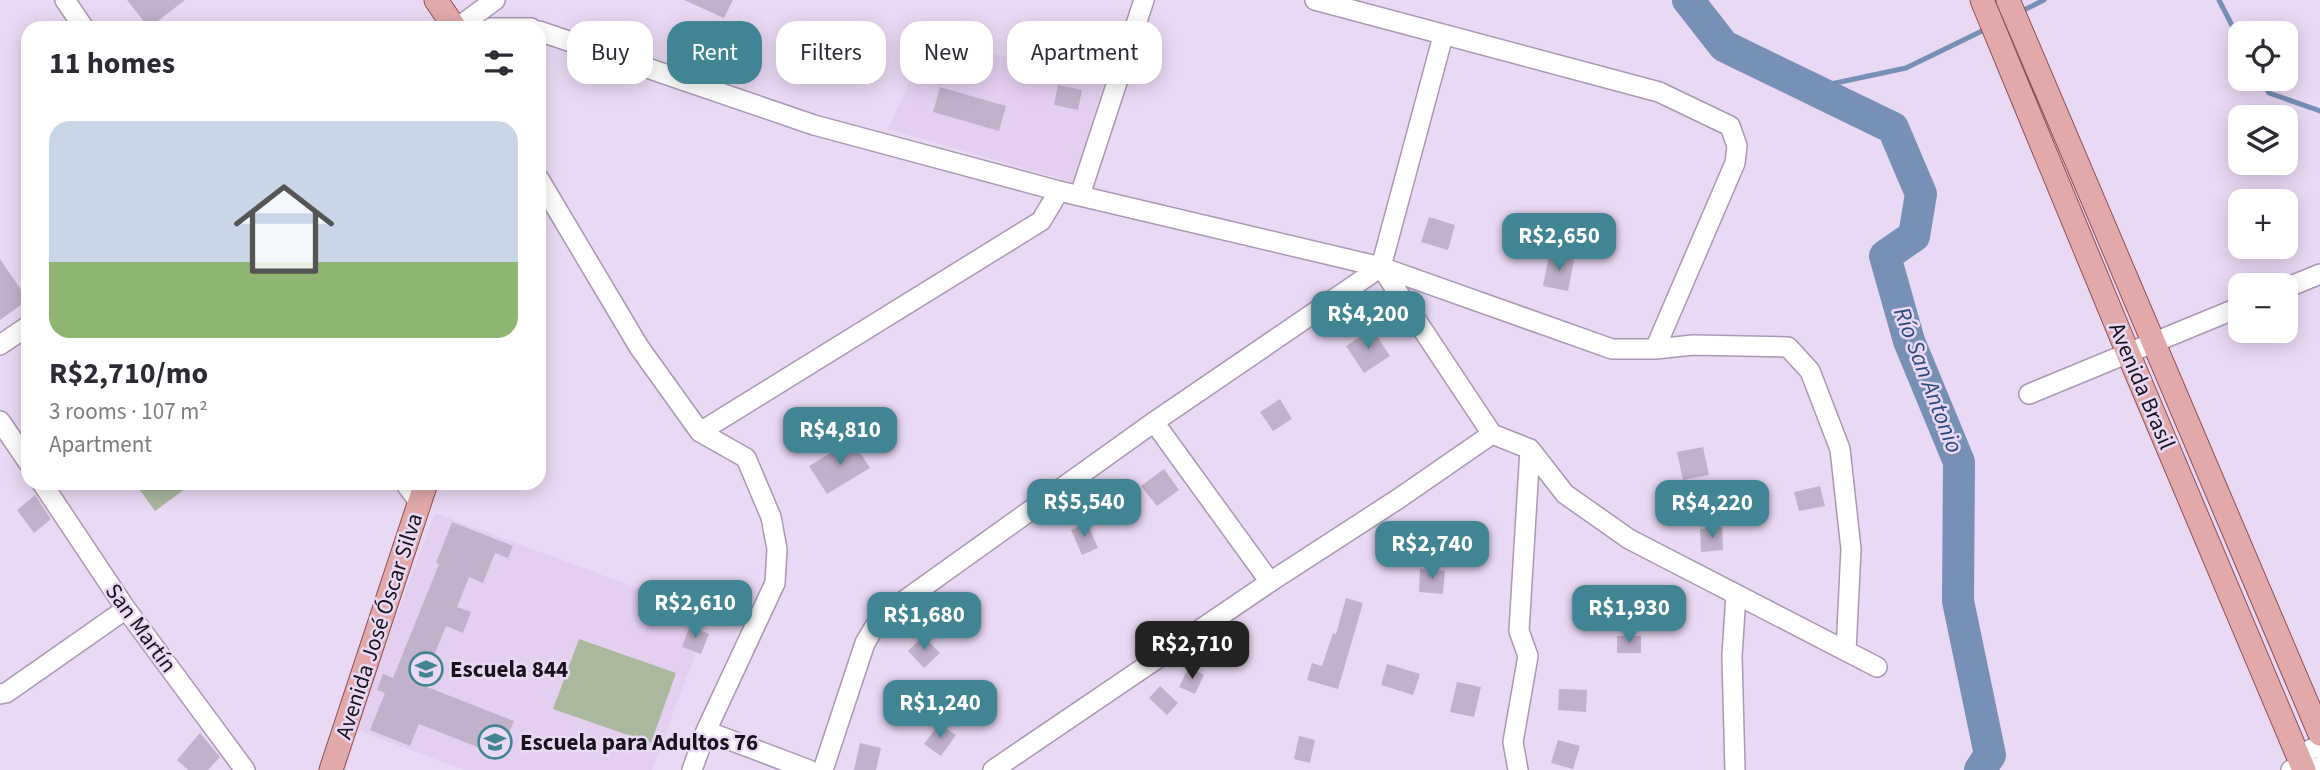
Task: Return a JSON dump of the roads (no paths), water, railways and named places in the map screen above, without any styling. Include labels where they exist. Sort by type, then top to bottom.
[{"type":"main road","points":[[436,0],[451,21]]},
{"type":"main road","name":"Avenida Brasil","points":[[2009,1],[2320,734]]},
{"type":"main road","name":"Avenida Brasil","points":[[1985,6],[2304,768]]},
{"type":"main road","name":"Avenida José Óscar Silva","points":[[331,770],[422,493]]},
{"type":"street","points":[[65,0],[79,21]]},
{"type":"street","points":[[466,21],[495,0]]},
{"type":"street","points":[[1080,195],[1144,0]]},
{"type":"street","points":[[1315,0],[1659,92],[1730,126],[1737,146],[1735,163],[1655,349]]},
{"type":"street","points":[[546,33],[814,125],[1059,191],[1381,267],[1612,349],[1655,349],[1693,345],[1788,348],[1810,371],[1840,449],[1851,549],[1846,651]]},
{"type":"street","points":[[823,770],[865,643],[880,618],[1154,422],[1381,267],[1443,36]]},
{"type":"street","points":[[546,191],[639,347],[700,432],[746,458],[771,517],[777,549],[775,583],[706,731],[692,770]]},
{"type":"street","points":[[700,432],[1041,221],[1059,191]]},
{"type":"street","points":[[1381,267],[1492,434],[1530,449],[1565,494],[1629,539],[1877,667]]},
{"type":"street","points":[[2298,283],[2320,274]]},
{"type":"street","points":[[2029,394],[2228,312]]},
{"type":"street","points":[[0,345],[21,331]]},
{"type":"street","points":[[0,421],[21,452]]},
{"type":"street","points":[[1154,422],[1270,582]]},
{"type":"street","points":[[993,770],[1492,434]]},
{"type":"street","points":[[1518,770],[1513,742],[1528,656],[1519,631],[1530,449]]},
{"type":"street","name":"San Martín","points":[[47,490],[126,609],[245,770]]},
{"type":"street","points":[[1735,770],[1732,656],[1736,594]]},
{"type":"street","points":[[0,694],[6,693],[126,609]]},
{"type":"street","points":[[706,731],[809,770]]},
{"type":"street","points":[[2304,768],[2302,757],[2307,751],[2320,748]]},
{"type":"waterway","name":"Río San Antonio","points":[[1688,0],[1724,46],[1893,128],[1921,194],[1914,236],[1885,256],[1909,341],[1959,462],[1958,601],[1990,755],[1980,770]]},
{"type":"waterway","points":[[2018,13],[2044,0]]},
{"type":"waterway","points":[[2219,0],[2230,21]]},
{"type":"waterway","points":[[1812,88],[1906,68],[1988,28]]},
{"type":"waterway","points":[[2268,91],[2320,111]]},
{"type":"place","name":"Escuela 844","points":[[426,669]]},
{"type":"place","name":"Escuela para Adultos 76","points":[[495,742]]}]
